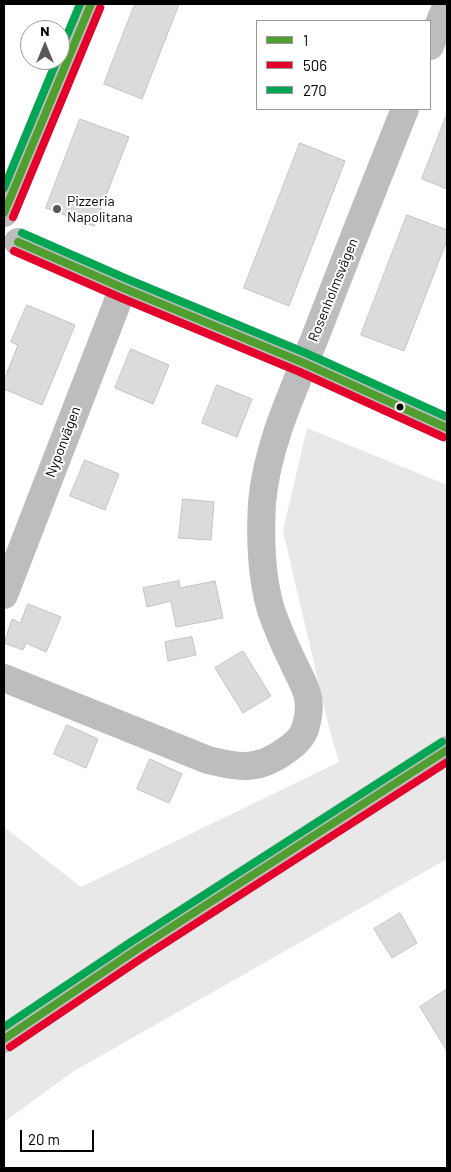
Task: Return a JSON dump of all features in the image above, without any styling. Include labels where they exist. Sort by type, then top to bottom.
[{"type":"street","points":[[91,4],[4,214],[16,225],[19,234],[11,249],[123,288],[304,363],[447,428]]},
{"type":"street","points":[[431,44],[447,4]]},
{"type":"street","name":"Rosenholmsvägen","points":[[4,678],[208,760],[236,766],[256,766],[274,759],[300,738],[304,729],[308,708],[307,689],[292,661],[272,610],[263,571],[262,504],[266,471],[279,428],[405,110]]},
{"type":"street","name":"Nyponvägen","points":[[4,595],[123,288]]},
{"type":"street","points":[[4,1039],[136,950],[447,750]]},
{"type":"shaded area","points":[[307,428],[447,485],[447,859],[74,1071],[4,1122],[4,827],[81,887],[339,762],[283,531]]},
{"type":"building","points":[[135,4],[179,4],[142,99],[104,84]]},
{"type":"building","points":[[447,118],[447,189],[422,179]]},
{"type":"building","points":[[80,119],[129,137],[94,226],[46,208]]},
{"type":"building","points":[[300,143],[345,161],[289,306],[244,288]]},
{"type":"building","points":[[407,215],[447,230],[447,240],[404,351],[361,335]]},
{"type":"building","points":[[27,305],[75,325],[42,405],[4,389],[4,380],[18,345],[11,342]]},
{"type":"building","points":[[131,349],[169,365],[153,404],[115,388]]},
{"type":"building","points":[[217,385],[252,399],[237,437],[202,423]]},
{"type":"building","points":[[85,460],[119,474],[105,510],[70,496]]},
{"type":"building","points":[[183,499],[214,502],[211,540],[179,538]]},
{"type":"building","points":[[179,581],[180,588],[215,581],[223,618],[176,627],[171,601],[147,607],[143,588]]},
{"type":"building","points":[[28,604],[61,617],[46,652],[26,643],[23,650],[4,643],[12,619],[20,623]]},
{"type":"building","points":[[192,637],[196,655],[168,661],[165,642]]},
{"type":"building","points":[[243,651],[271,696],[243,713],[215,668]]},
{"type":"building","points":[[67,725],[98,739],[86,768],[54,754]]},
{"type":"building","points":[[150,759],[182,774],[169,803],[137,789]]},
{"type":"building","points":[[400,913],[417,943],[392,958],[374,929]]},
{"type":"building","points":[[447,989],[447,1051],[420,1007]]},
{"type":"transit line","name":"270","points":[[70,28],[80,4]]},
{"type":"transit line","name":"1","points":[[4,213],[91,4]]},
{"type":"transit line","name":"506","points":[[13,217],[100,8]]},
{"type":"transit line","name":"270","points":[[4,188],[53,70]]},
{"type":"transit line","name":"270","points":[[22,233],[308,354],[447,417]]},
{"type":"transit line","name":"1","points":[[18,242],[304,363],[447,428]]},
{"type":"transit line","name":"506","points":[[14,251],[300,372],[443,437]]},
{"type":"transit line","name":"270","points":[[4,1027],[131,942],[442,742]]},
{"type":"transit line","name":"1","points":[[4,1039],[136,950],[447,750]]},
{"type":"transit line","name":"506","points":[[10,1047],[142,958],[447,762]]},
{"type":"place","name":"Pizzeria Napolitana","points":[[57,209]]}]
